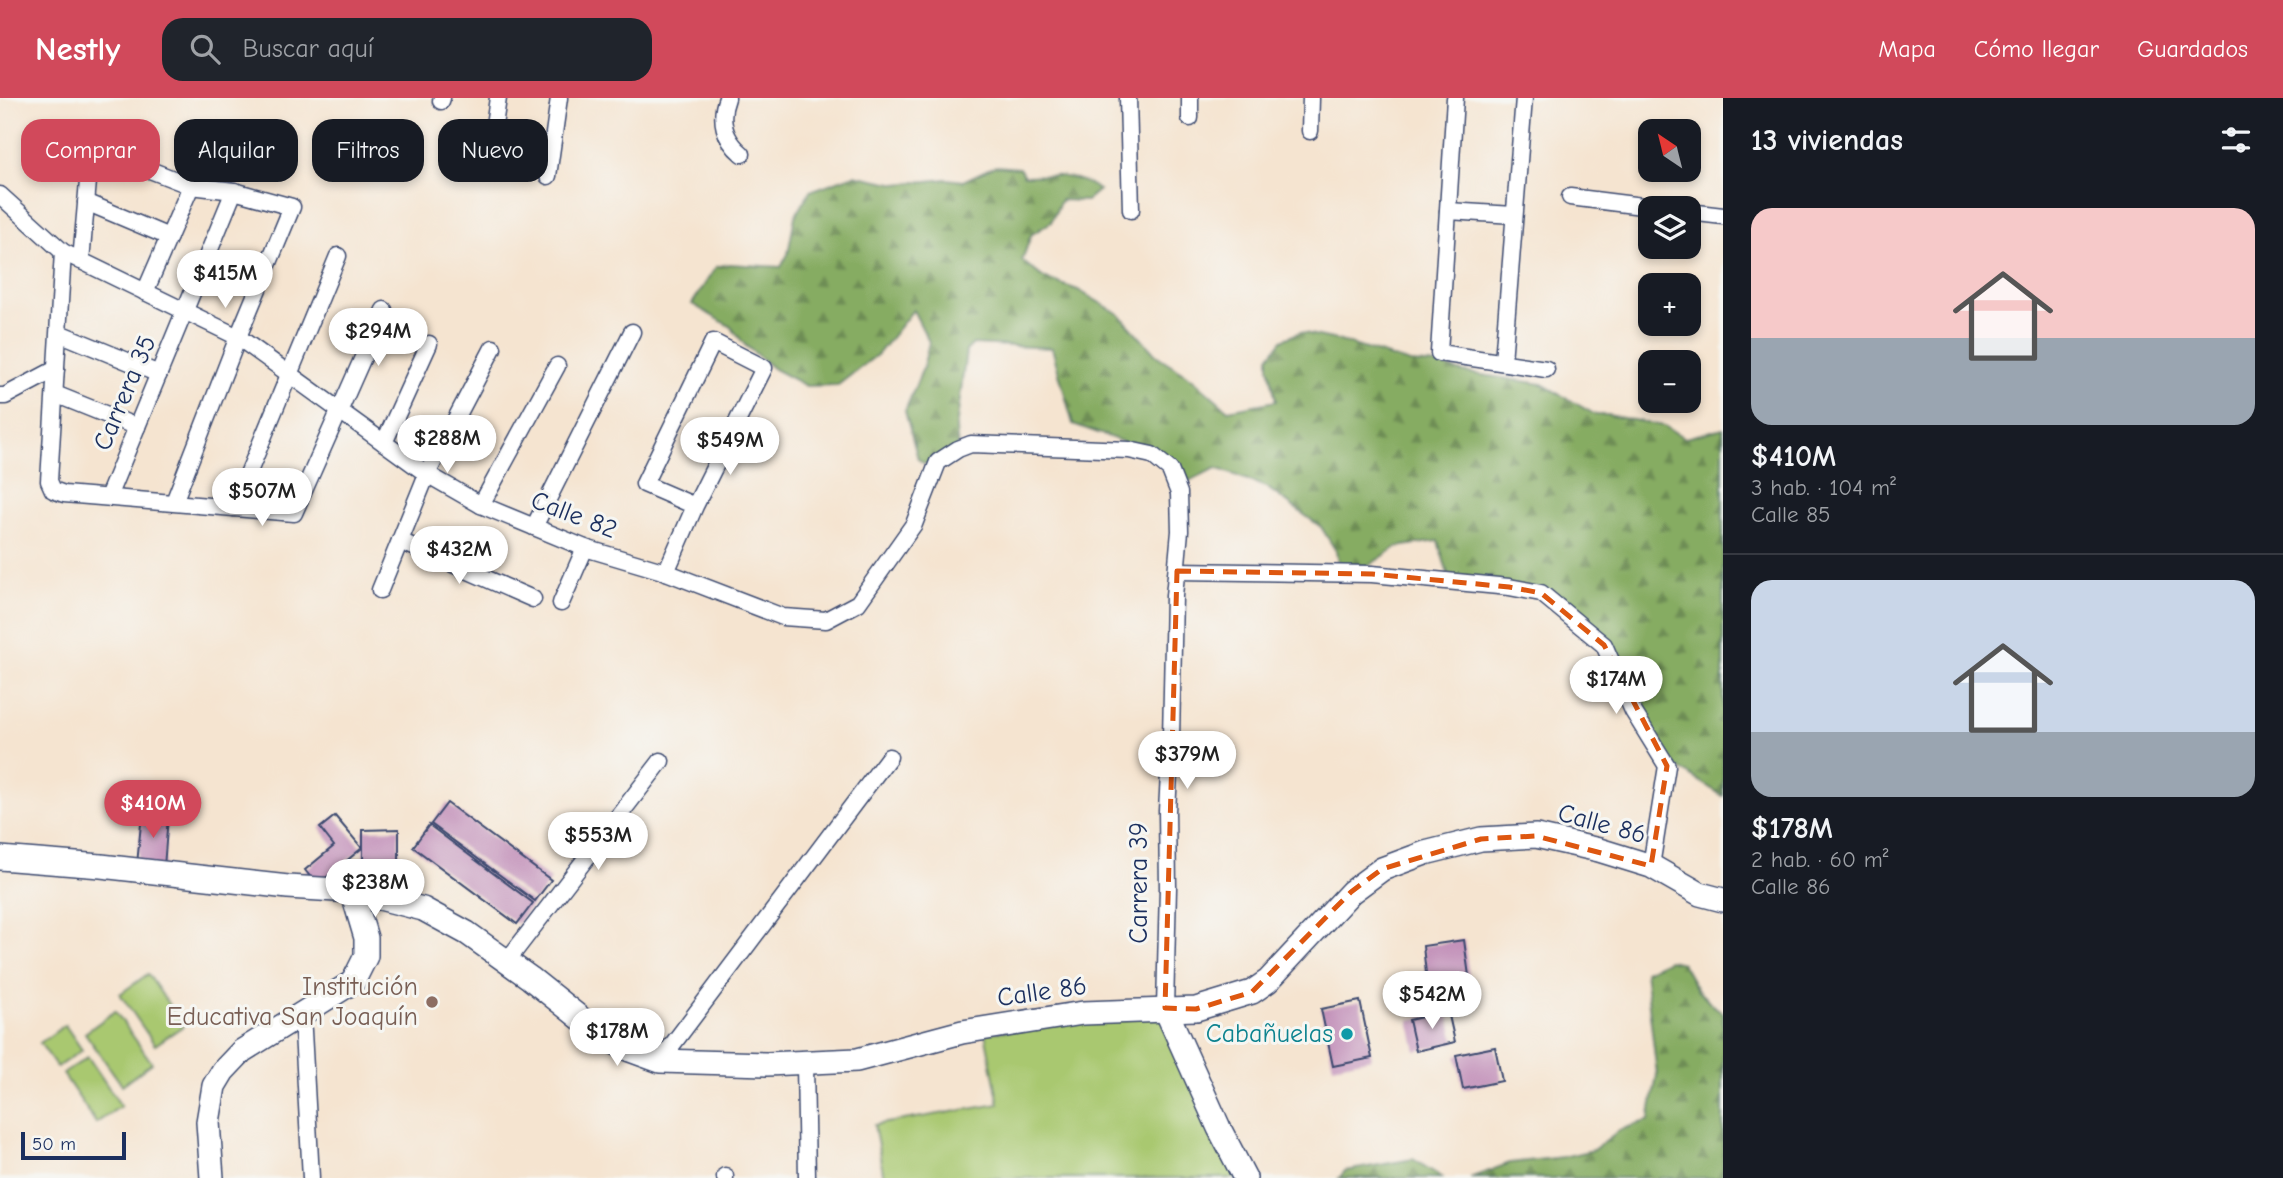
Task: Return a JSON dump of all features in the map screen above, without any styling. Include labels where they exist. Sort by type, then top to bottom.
[{"type":"main road","name":"Calle 86","points":[[0,858],[352,891],[423,909],[467,933],[507,961],[604,1037],[660,1061],[805,1064],[857,1060],[962,1032],[1083,1013],[1196,1009],[1252,992],[1268,981],[1352,892],[1382,869],[1425,853],[1481,839],[1536,836],[1600,850],[1651,866],[1700,894],[1723,900]]},
{"type":"main road","points":[[212,1178],[208,1122],[214,1087],[223,1071],[242,1051],[353,982],[366,956],[366,938],[352,891]]},
{"type":"main road","name":"Carrera 39","points":[[1165,1009],[1219,1128],[1245,1178]]},
{"type":"street","points":[[495,119],[498,98]]},
{"type":"street","points":[[548,176],[559,98]]},
{"type":"street","points":[[727,98],[722,110],[722,122],[733,147],[742,154]]},
{"type":"street","points":[[1128,98],[1131,210]]},
{"type":"street","points":[[1190,118],[1191,98]]},
{"type":"street","points":[[1310,131],[1311,98]]},
{"type":"street","points":[[1455,98],[1439,353],[1546,369]]},
{"type":"street","points":[[1503,361],[1524,98]]},
{"type":"street","points":[[81,261],[91,147],[191,186],[234,191],[292,207],[174,502]]},
{"type":"street","points":[[145,292],[191,186]]},
{"type":"street","name":"Carrera 35","points":[[108,497],[234,191]]},
{"type":"street","name":"Calle 82","points":[[0,195],[63,252],[238,337],[427,474],[481,505],[585,548],[666,572],[783,617],[827,620],[858,603],[914,524],[938,462],[958,449]]},
{"type":"street","points":[[1570,197],[1638,206]]},
{"type":"street","points":[[86,202],[169,237]]},
{"type":"street","points":[[1448,211],[1514,215]]},
{"type":"street","points":[[1701,213],[1723,216]]},
{"type":"street","points":[[63,252],[49,481],[53,489],[64,494],[294,513],[384,310]]},
{"type":"street","points":[[234,508],[338,256]]},
{"type":"street","points":[[59,332],[159,374]]},
{"type":"street","points":[[534,527],[632,332]]},
{"type":"street","points":[[666,572],[695,506],[764,368],[713,342],[644,484],[695,506]]},
{"type":"street","points":[[384,443],[429,344]]},
{"type":"street","points":[[380,590],[427,474],[493,348]]},
{"type":"street","points":[[481,505],[557,366]]},
{"type":"street","points":[[0,396],[5,396],[56,369]]},
{"type":"street","points":[[55,394],[137,427]]},
{"type":"street","name":"Carrera 39","points":[[958,449],[971,444],[1129,450],[1152,455],[1170,470],[1179,492],[1180,531],[1174,596],[1167,811],[1165,1009]]},
{"type":"street","points":[[400,541],[533,598]]},
{"type":"street","points":[[561,603],[585,548]]},
{"type":"street","points":[[1177,572],[1372,574],[1509,587],[1541,593],[1604,645],[1633,711],[1667,766],[1651,866]]},
{"type":"street","points":[[660,1061],[889,758]]},
{"type":"street","points":[[507,961],[661,761]]},
{"type":"street","points":[[302,1013],[310,1178]]},
{"type":"street","points":[[805,1064],[807,1178]]},
{"type":"highlighted area","points":[[1177,571],[1372,574],[1509,587],[1541,593],[1604,645],[1667,766],[1651,866],[1536,836],[1481,839],[1382,869],[1351,892],[1252,992],[1196,1009],[1165,1008]]},
{"type":"green space","points":[[995,166],[1019,168],[1024,176],[1073,178],[1099,190],[1086,201],[1061,200],[1051,222],[1031,235],[1022,261],[1044,278],[1078,290],[1119,314],[1156,355],[1193,379],[1228,410],[1276,401],[1269,357],[1282,340],[1300,332],[1337,340],[1410,363],[1440,365],[1462,372],[1542,384],[1596,415],[1664,426],[1685,438],[1723,428],[1723,796],[1674,765],[1633,711],[1604,645],[1551,591],[1450,581],[1438,541],[1397,547],[1368,566],[1338,564],[1336,551],[1321,527],[1266,487],[1216,468],[1183,484],[1165,457],[1073,424],[1052,348],[973,344],[966,351],[956,429],[958,449],[925,464],[918,459],[905,411],[923,368],[929,342],[913,310],[878,354],[838,385],[806,386],[774,369],[745,345],[731,327],[692,304],[716,267],[729,264],[781,267],[788,254],[795,216],[810,191],[854,175],[897,184],[947,179],[963,181]]},
{"type":"green space","points":[[1669,960],[1682,963],[1698,991],[1723,1014],[1723,1178],[1470,1178],[1510,1163],[1563,1157],[1593,1150],[1620,1130],[1649,1120],[1657,1075],[1645,971]]},
{"type":"green space","points":[[148,974],[183,1026],[155,1045],[120,994]]},
{"type":"green space","points":[[115,1011],[152,1063],[122,1085],[85,1033]]},
{"type":"green space","points":[[1165,1013],[1245,1178],[884,1178],[874,1125],[999,1104],[985,1033]]},
{"type":"green space","points":[[65,1025],[82,1050],[57,1067],[40,1043]]},
{"type":"green space","points":[[88,1057],[121,1106],[96,1123],[63,1074]]},
{"type":"green space","points":[[1413,1159],[1443,1178],[1339,1178],[1345,1171]]},
{"type":"building","points":[[447,803],[551,880],[535,901],[431,824]]},
{"type":"building","points":[[142,814],[168,816],[164,867],[137,864]]},
{"type":"building","points":[[335,816],[362,848],[317,885],[305,870],[334,846],[320,828]]},
{"type":"building","points":[[429,825],[533,903],[517,924],[413,847]]},
{"type":"building","points":[[399,829],[399,886],[375,888],[363,883],[363,830]]},
{"type":"building","points":[[1464,940],[1469,976],[1427,982],[1423,946]]},
{"type":"building","name":"Cabañuelas","points":[[1360,1001],[1372,1058],[1333,1066],[1321,1009]]},
{"type":"building","points":[[1448,1011],[1455,1042],[1416,1051],[1409,1020]]},
{"type":"building","points":[[1495,1047],[1502,1081],[1463,1089],[1456,1055]]},
{"type":"place","name":"Institución Educativa San Joaquín","points":[[432,1002]]},
{"type":"place","name":"Cabañuelas","points":[[1347,1034]]}]
